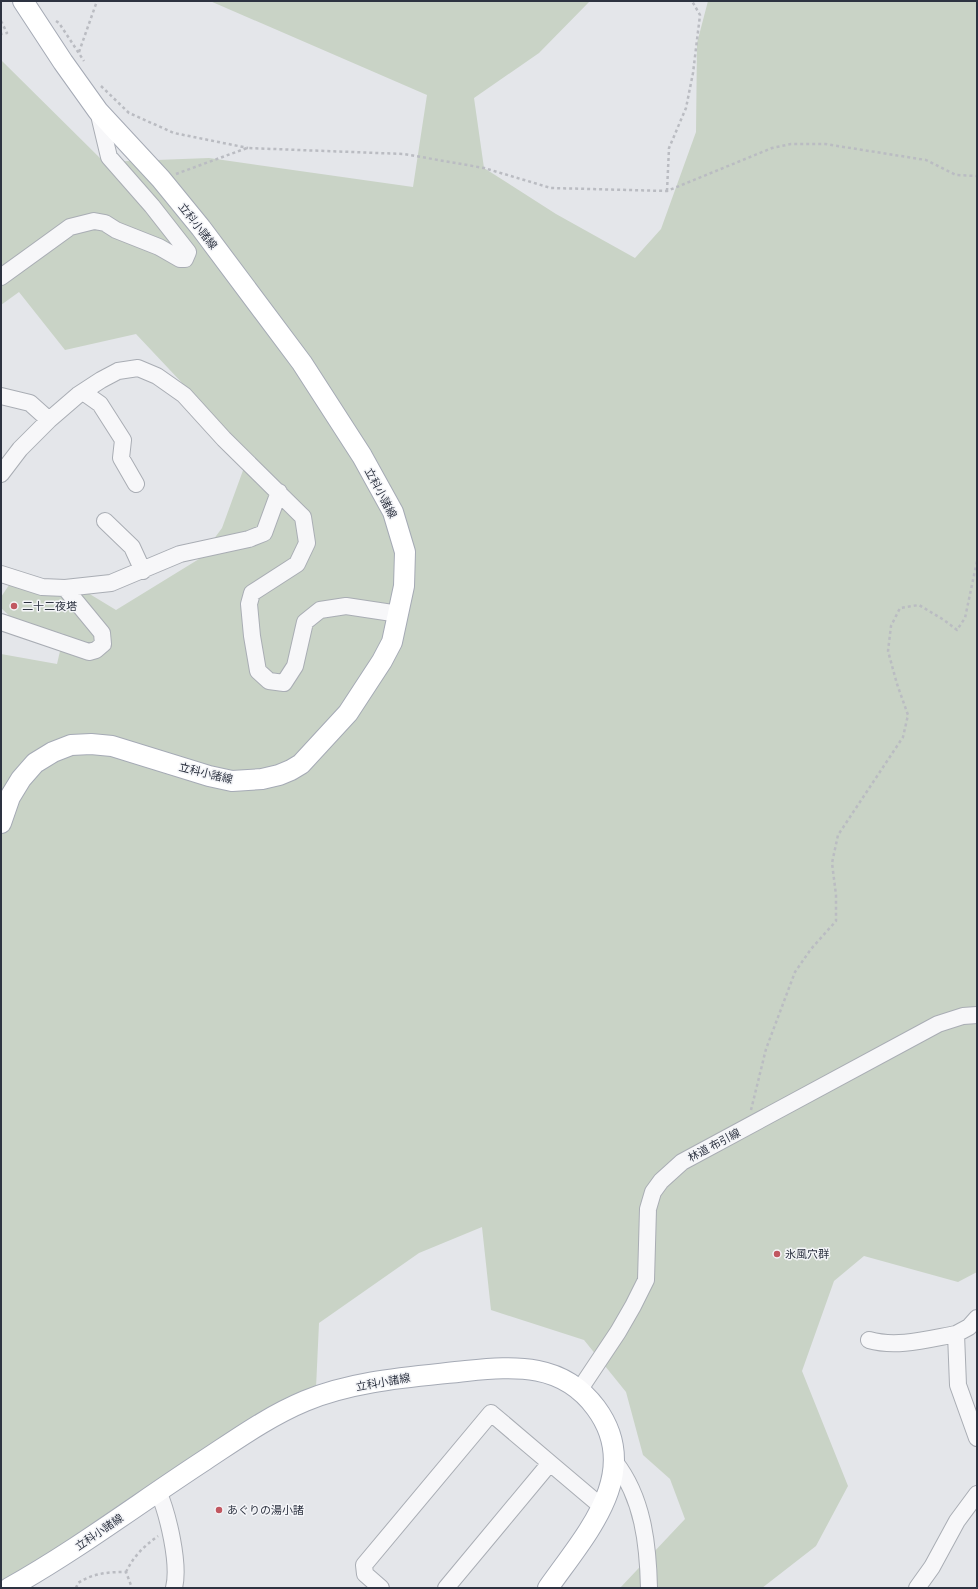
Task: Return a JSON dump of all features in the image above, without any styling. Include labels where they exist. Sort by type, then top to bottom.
[{"type":"main road","name":"立科小諸線","points":[[1,823],[10,797],[21,779],[35,763],[53,752],[72,745],[91,744],[112,746],[210,776],[232,781],[262,779],[292,770],[306,759],[348,713],[392,642],[404,586],[405,552],[393,512],[362,456],[302,363],[201,228],[161,179],[98,111],[63,62],[30,3]]},
{"type":"main road","name":"立科小諸線","points":[[9,1588],[92,1538],[158,1491],[260,1424],[306,1401],[342,1390],[393,1379],[476,1370],[521,1368],[541,1371],[560,1377],[580,1389],[597,1409],[609,1431],[615,1462],[613,1477],[602,1507],[591,1526],[548,1588]]},
{"type":"street","points":[[1,277],[70,227],[94,221],[105,223],[116,230],[159,247],[180,259],[185,258],[188,252],[152,206],[109,157],[98,111]]},
{"type":"street","points":[[1,474],[20,449],[50,420],[83,392],[100,380],[118,371],[138,368],[157,376],[184,395],[224,439],[303,517],[307,543],[297,564],[252,593],[249,604],[251,630],[258,671],[269,681],[284,683],[296,666],[305,622],[320,610],[346,606],[399,614]]},
{"type":"street","points":[[83,392],[100,404],[122,440],[121,458],[136,484]]},
{"type":"street","points":[[1,396],[30,403],[50,420]]},
{"type":"street","points":[[1,574],[42,587],[65,588],[111,583],[143,571],[180,554],[249,539],[264,533],[279,492]]},
{"type":"street","points":[[105,521],[132,547],[143,571]]},
{"type":"street","points":[[1,622],[89,652],[96,650],[103,644],[102,633],[65,588]]},
{"type":"street","name":"林道 布引線","points":[[580,1389],[618,1332],[646,1280],[648,1209],[653,1192],[661,1181],[682,1162],[938,1024],[963,1016],[977,1015]]},
{"type":"street","points":[[869,1340],[878,1343],[905,1343],[956,1334],[969,1327],[977,1318]]},
{"type":"street","points":[[956,1334],[958,1385],[977,1438]]},
{"type":"street","points":[[381,1588],[365,1574],[364,1564],[491,1413],[602,1507]]},
{"type":"street","points":[[615,1462],[622,1470],[641,1513],[648,1556],[650,1588]]},
{"type":"street","points":[[446,1588],[550,1463]]},
{"type":"street","points":[[158,1491],[164,1505],[174,1556],[174,1588]]},
{"type":"street","points":[[917,1588],[932,1567],[957,1521],[977,1494]]},
{"type":"path","points":[[78,52],[97,1]]},
{"type":"path","points":[[667,191],[669,148],[686,108],[693,73],[700,15],[692,1]]},
{"type":"path","points":[[53,20],[59,23],[86,64]]},
{"type":"path","points":[[1,21],[7,33],[1,34]]},
{"type":"path","points":[[96,82],[129,113],[174,133],[252,149]]},
{"type":"path","points":[[161,179],[247,148],[404,154],[484,168],[551,188],[667,191],[772,148],[790,144],[825,144],[926,160],[956,175],[977,176]]},
{"type":"path","points":[[746,1128],[766,1049],[795,972],[811,949],[836,921],[836,894],[832,863],[838,835],[903,737],[908,715],[897,684],[888,651],[891,626],[900,608],[919,605],[944,620],[957,630],[965,618],[977,561]]},
{"type":"path","points":[[126,1572],[141,1550],[161,1534],[170,1532]]},
{"type":"path","points":[[76,1588],[78,1583],[94,1575],[126,1572]]},
{"type":"path","points":[[126,1572],[132,1588]]},
{"type":"shaded area","points":[[210,1],[590,1],[539,53],[474,98],[484,168],[556,214],[635,258],[661,229],[696,132],[697,43],[708,1],[977,1],[977,1272],[958,1282],[864,1256],[834,1281],[802,1371],[848,1486],[816,1546],[762,1588],[620,1588],[685,1519],[670,1479],[643,1455],[626,1392],[584,1340],[491,1310],[482,1227],[419,1253],[319,1323],[316,1388],[1,1584],[1,654],[57,664],[64,634],[15,621],[1,608],[1,597],[9,585],[88,593],[116,610],[199,559],[222,528],[249,454],[136,334],[65,350],[19,292],[1,305],[1,60],[104,162],[209,158],[413,187],[427,95]]},
{"type":"place","name":"二十二夜塔","points":[[14,606]]},
{"type":"place","name":"氷風穴群","points":[[777,1254]]},
{"type":"place","name":"あぐりの湯小諸","points":[[219,1510]]}]
